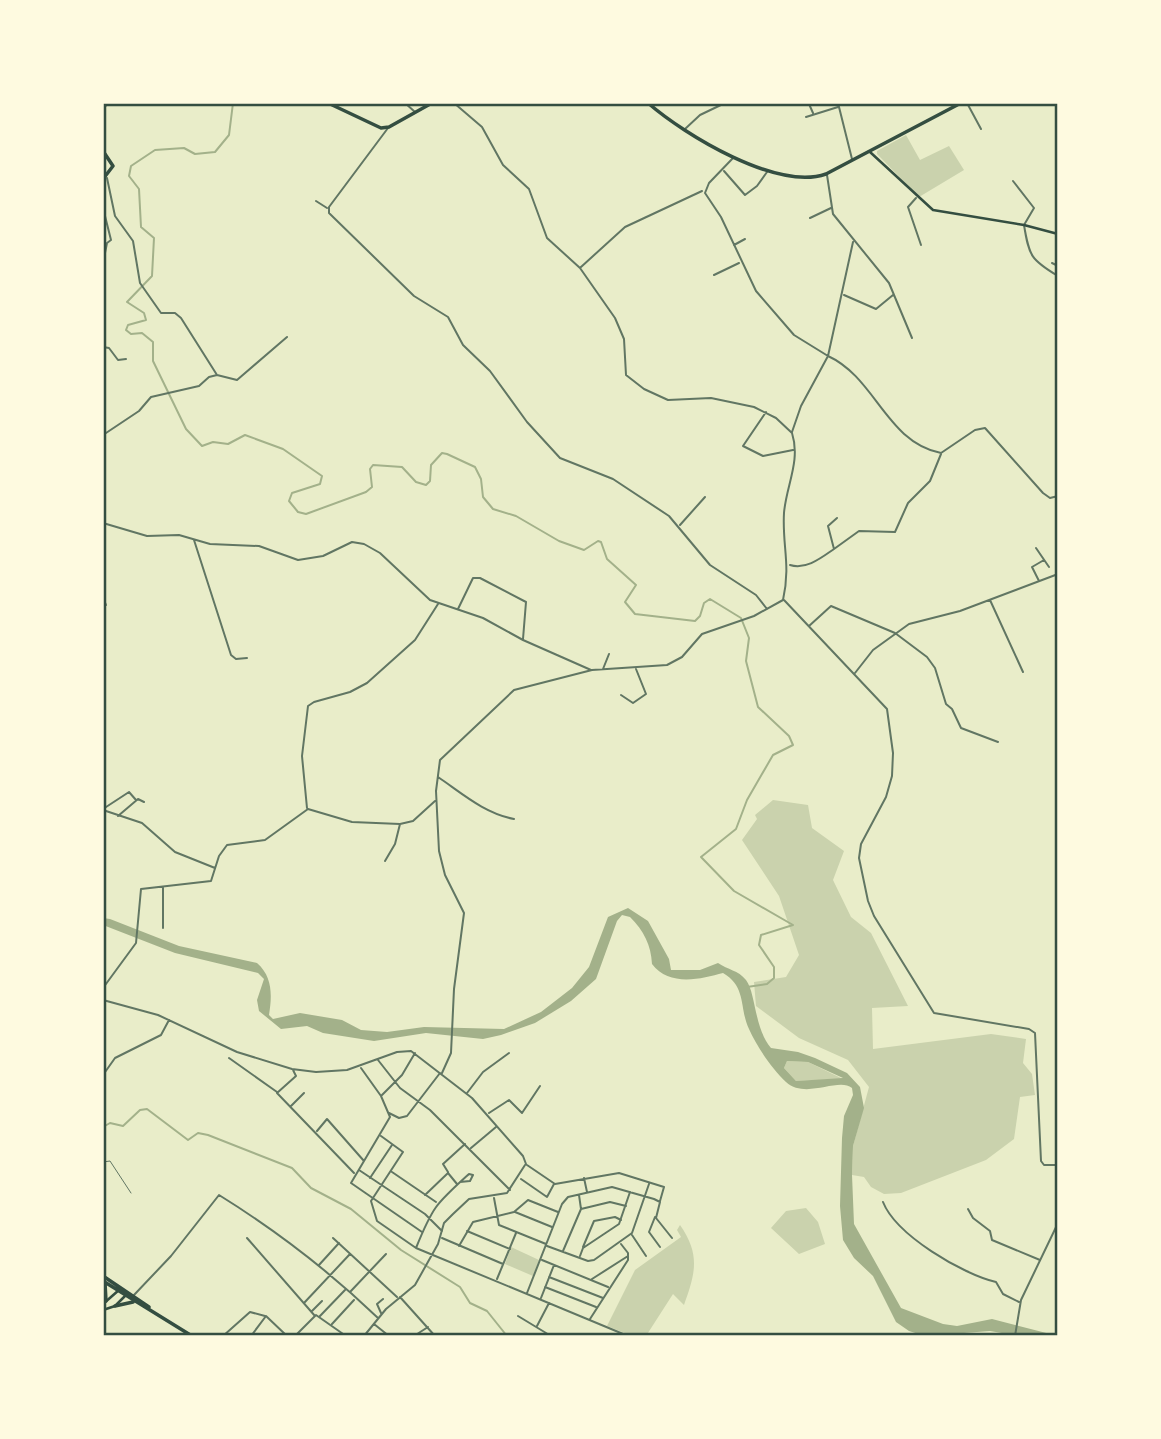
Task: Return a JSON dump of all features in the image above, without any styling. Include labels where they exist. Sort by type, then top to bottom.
[{"type":"highway","points":[[328,103],[374,127],[389,127],[432,103]]},
{"type":"highway","points":[[648,103],[685,130],[734,156],[768,171],[791,178],[807,179],[827,174],[952,105],[961,103]]},
{"type":"highway","points":[[103,151],[113,164],[105,178]]},
{"type":"highway","points":[[104,1280],[150,1309]]},
{"type":"highway","points":[[104,1280],[105,1303]]},
{"type":"highway","points":[[127,1294],[134,1296],[192,1336]]},
{"type":"highway","points":[[115,1306],[135,1302]]},
{"type":"main road","points":[[870,152],[916,198],[937,212],[1024,225],[1058,234]]},
{"type":"main road","points":[[105,1303],[120,1289]]},
{"type":"main road","points":[[103,1310],[115,1306],[127,1294]]},
{"type":"street","points":[[405,103],[415,113]]},
{"type":"street","points":[[454,103],[486,132],[503,165],[534,197],[547,238],[580,268],[620,328],[624,339],[624,372],[629,379],[668,400],[711,398],[766,412],[792,433]]},
{"type":"street","points":[[685,130],[700,115],[725,103]]},
{"type":"street","points":[[967,103],[981,129]]},
{"type":"street","points":[[809,104],[813,113]]},
{"type":"street","points":[[806,117],[838,105],[852,160]]},
{"type":"street","points":[[328,209],[389,127]]},
{"type":"street","points":[[580,268],[625,228],[668,205],[704,191],[734,156]]},
{"type":"street","points":[[723,170],[746,195],[768,171]]},
{"type":"street","points":[[827,174],[831,208],[853,242],[894,294],[912,338]]},
{"type":"street","points":[[105,178],[114,216],[133,241],[134,263],[139,267],[142,285],[162,313],[175,313],[181,318],[217,374]]},
{"type":"street","points":[[1013,181],[1034,208],[1024,225],[1028,248],[1034,260],[1058,276]]},
{"type":"street","points":[[704,191],[722,217],[755,291],[794,335],[846,367],[869,389],[901,433],[915,443],[941,453]]},
{"type":"street","points":[[916,198],[908,207],[921,245]]},
{"type":"street","points":[[316,201],[328,209],[414,296],[447,317],[463,345],[491,372],[527,422],[560,458],[618,482],[680,526],[710,565],[756,595],[768,610]]},
{"type":"street","points":[[103,208],[111,240],[107,243],[103,262]]},
{"type":"street","points":[[810,218],[831,208]]},
{"type":"street","points":[[734,245],[745,239]]},
{"type":"street","points":[[389,1113],[405,1118],[450,1059],[455,980],[464,913],[441,864],[436,800],[440,760],[452,745],[514,690],[592,670],[673,664],[702,634],[747,619],[783,600],[789,565],[784,509],[793,478],[792,433],[801,406],[828,356],[853,242]]},
{"type":"street","points":[[714,275],[740,262]]},
{"type":"street","points":[[1052,263],[1058,266]]},
{"type":"street","points":[[843,294],[876,309],[894,294]]},
{"type":"street","points":[[103,435],[139,411],[151,397],[199,386],[217,374],[237,380],[287,337]]},
{"type":"street","points":[[103,347],[109,348],[118,360],[126,359]]},
{"type":"street","points":[[766,412],[743,446],[763,456],[794,450]]},
{"type":"street","points":[[789,565],[799,568],[834,549],[859,531],[895,532],[908,503],[930,481],[941,453],[975,430],[985,428],[1042,493],[1050,498],[1058,496]]},
{"type":"street","points":[[680,526],[705,497]]},
{"type":"street","points":[[834,549],[828,524],[837,518]]},
{"type":"street","points":[[103,523],[147,536],[193,539],[215,545],[259,546],[298,560],[323,556],[343,545],[364,544],[380,553],[420,593],[496,624],[523,640],[575,660],[592,670]]},
{"type":"street","points":[[193,539],[231,654],[236,659],[247,658]]},
{"type":"street","points":[[1036,548],[1049,567]]},
{"type":"street","points":[[1039,581],[1032,568],[1044,560]]},
{"type":"street","points":[[854,674],[873,650],[909,624],[990,600],[1058,574]]},
{"type":"street","points":[[457,610],[472,578],[480,578],[526,602],[523,640]]},
{"type":"street","points":[[103,597],[106,605]]},
{"type":"street","points":[[783,600],[885,705],[893,753],[890,786],[859,851],[868,901],[931,1010],[946,1017],[1029,1029],[1035,1033],[1041,1161],[1044,1165],[1058,1165]]},
{"type":"street","points":[[990,600],[1023,672]]},
{"type":"street","points":[[307,809],[302,756],[308,706],[350,692],[367,683],[415,640],[439,603]]},
{"type":"street","points":[[809,626],[831,606],[895,633],[933,664],[946,704],[952,709],[962,729],[998,742]]},
{"type":"street","points":[[603,670],[609,654]]},
{"type":"street","points":[[621,695],[633,703],[646,694],[636,668]]},
{"type":"street","points":[[437,776],[472,802],[497,815],[514,819]]},
{"type":"street","points":[[104,811],[129,792],[136,800],[144,802]]},
{"type":"street","points":[[118,816],[136,800]]},
{"type":"street","points":[[307,809],[352,822],[400,824],[413,821],[436,800]]},
{"type":"street","points":[[103,988],[137,940],[141,890],[209,881],[227,845],[265,840],[307,809]]},
{"type":"street","points":[[104,811],[139,822],[175,852],[215,868]]},
{"type":"street","points":[[385,861],[395,844],[400,824]]},
{"type":"street","points":[[163,885],[163,928]]},
{"type":"street","points":[[103,1000],[141,1009],[237,1052],[292,1069],[325,1072],[360,1067],[402,1051],[415,1053],[488,1114],[523,1156],[526,1164],[555,1184]]},
{"type":"street","points":[[103,1075],[115,1058],[161,1035],[169,1020]]},
{"type":"street","points":[[381,1096],[395,1083],[415,1053]]},
{"type":"street","points":[[466,1094],[483,1072],[509,1054]]},
{"type":"street","points":[[229,1058],[278,1093],[309,1129],[317,1132],[355,1174]]},
{"type":"street","points":[[378,1059],[395,1083],[420,1101],[511,1190]]},
{"type":"street","points":[[360,1067],[381,1096],[389,1113],[381,1136],[355,1174],[352,1184],[422,1232]]},
{"type":"street","points":[[278,1093],[296,1076],[292,1069]]},
{"type":"street","points":[[488,1114],[509,1100],[522,1113],[540,1086]]},
{"type":"street","points":[[290,1106],[304,1093]]},
{"type":"street","points":[[317,1132],[327,1119],[364,1161]]},
{"type":"street","points":[[470,1149],[497,1126]]},
{"type":"street","points":[[381,1136],[403,1152],[373,1199],[371,1205],[377,1221],[416,1248],[628,1336]]},
{"type":"street","points":[[370,1178],[393,1144]]},
{"type":"street","points":[[416,1248],[428,1216],[437,1203],[459,1184],[443,1164],[465,1144]]},
{"type":"street","points":[[364,1336],[398,1297],[412,1288],[433,1255],[445,1221],[469,1199],[494,1197],[511,1190],[526,1164]]},
{"type":"street","points":[[358,1170],[428,1216],[442,1231]]},
{"type":"street","points":[[391,1171],[437,1203]]},
{"type":"street","points":[[425,1195],[448,1173]]},
{"type":"street","points":[[520,1178],[547,1197],[555,1184],[619,1173],[665,1187],[649,1232],[660,1247]]},
{"type":"street","points":[[584,1177],[587,1192]]},
{"type":"street","points":[[494,1197],[499,1225],[592,1261],[631,1234],[649,1182]]},
{"type":"street","points":[[527,1294],[565,1198],[614,1187],[660,1202]]},
{"type":"street","points":[[583,1248],[615,1228],[621,1220],[630,1192]]},
{"type":"street","points":[[563,1252],[581,1209],[579,1194]]},
{"type":"street","points":[[134,1296],[171,1256],[219,1195],[281,1233],[332,1275],[377,1318]]},
{"type":"street","points":[[459,1246],[466,1230],[480,1218],[514,1212],[529,1200],[559,1212]]},
{"type":"street","points":[[581,1209],[610,1202],[626,1206]]},
{"type":"street","points":[[883,1202],[897,1225],[928,1249],[983,1279],[996,1282],[1005,1296],[1020,1303]]},
{"type":"street","points":[[968,1209],[973,1219],[990,1231],[993,1241],[1041,1261]]},
{"type":"street","points":[[514,1212],[553,1228]]},
{"type":"street","points":[[655,1216],[672,1238]]},
{"type":"street","points":[[579,1258],[594,1221],[612,1217],[621,1220]]},
{"type":"street","points":[[1015,1336],[1020,1303],[1058,1223]]},
{"type":"street","points":[[466,1230],[510,1249]]},
{"type":"street","points":[[497,1280],[517,1232]]},
{"type":"street","points":[[631,1234],[646,1256]]},
{"type":"street","points":[[441,1237],[503,1264]]},
{"type":"street","points":[[247,1238],[315,1316],[346,1336]]},
{"type":"street","points":[[333,1238],[398,1297],[435,1336]]},
{"type":"street","points":[[620,1242],[629,1255]]},
{"type":"street","points":[[318,1266],[340,1243]]},
{"type":"street","points":[[304,1303],[351,1253]]},
{"type":"street","points":[[349,1293],[386,1254]]},
{"type":"street","points":[[591,1280],[629,1255]]},
{"type":"street","points":[[590,1320],[629,1255]]},
{"type":"street","points":[[541,1260],[610,1287]]},
{"type":"street","points":[[541,1299],[554,1265]]},
{"type":"street","points":[[549,1277],[603,1298]]},
{"type":"street","points":[[545,1287],[597,1307]]},
{"type":"street","points":[[320,1317],[346,1289]]},
{"type":"street","points":[[331,1325],[355,1299]]},
{"type":"street","points":[[381,1314],[377,1304],[383,1299]]},
{"type":"street","points":[[312,1311],[322,1301]]},
{"type":"street","points":[[536,1327],[549,1303]]},
{"type":"street","points":[[223,1336],[250,1312],[265,1316],[287,1336]]},
{"type":"street","points":[[251,1336],[265,1316]]},
{"type":"street","points":[[295,1336],[315,1316]]},
{"type":"street","points":[[518,1316],[551,1336]]},
{"type":"street","points":[[373,1324],[389,1336]]},
{"type":"street","points":[[414,1336],[428,1326]]},
{"type":"lane","points":[[103,1163],[110,1161],[131,1193]]},
{"type":"shaded area","points":[[906,135],[920,160],[949,146],[964,170],[919,197],[877,154],[877,151]]},
{"type":"shaded area","points":[[773,800],[808,805],[812,828],[844,851],[833,880],[851,917],[871,933],[908,1006],[872,1008],[873,1049],[991,1034],[1026,1039],[1023,1063],[1032,1074],[1035,1095],[1020,1097],[1014,1139],[986,1160],[901,1193],[884,1194],[871,1187],[864,1177],[852,1175],[853,1146],[869,1087],[848,1060],[799,1038],[756,1006],[754,982],[786,977],[799,955],[779,896],[742,840],[757,819],[755,815]]},
{"type":"shaded area","points":[[628,908],[648,921],[669,959],[671,970],[700,970],[718,963],[740,974],[749,986],[761,1031],[771,1048],[815,1058],[847,1073],[860,1087],[864,1108],[853,1146],[854,1224],[901,1308],[943,1324],[957,1326],[992,1319],[1058,1336],[1019,1336],[990,1331],[925,1336],[909,1331],[896,1322],[873,1276],[854,1258],[843,1240],[840,1206],[842,1138],[844,1116],[853,1095],[852,1088],[839,1085],[803,1089],[786,1082],[770,1064],[752,1036],[739,991],[731,979],[723,973],[695,979],[667,976],[652,964],[646,939],[630,917],[622,915],[617,921],[596,979],[571,1001],[535,1023],[483,1039],[426,1033],[374,1041],[323,1033],[307,1026],[281,1029],[259,1011],[257,1000],[264,979],[258,973],[175,953],[103,925],[103,918],[110,919],[179,946],[257,963],[269,981],[269,1015],[273,1019],[300,1013],[342,1020],[361,1030],[387,1032],[424,1027],[504,1029],[541,1012],[572,988],[589,967],[608,917]],"holes":[[[787,1061],[808,1062],[843,1078],[796,1081],[784,1068]]]},
{"type":"shaded area","points":[[787,1061],[808,1062],[843,1079],[796,1081],[784,1068]]},
{"type":"shaded area","points":[[806,1208],[818,1222],[825,1244],[799,1254],[771,1228],[786,1211]]},
{"type":"shaded area","points":[[680,1225],[691,1246],[694,1265],[684,1305],[673,1294],[646,1336],[632,1336],[607,1326],[635,1270],[681,1237],[677,1230]]},
{"type":"shaded area","points":[[511,1247],[539,1260],[533,1276],[505,1264]]},
{"type":"waterway","points":[[233,103],[229,135],[215,152],[195,154],[184,148],[155,150],[131,166],[129,176],[139,189],[141,227],[154,238],[152,276],[127,302],[144,313],[146,320],[128,325],[126,330],[131,334],[142,333],[153,342],[153,361],[186,429],[202,446],[213,442],[228,444],[245,435],[283,449],[322,476],[320,484],[292,493],[289,501],[298,512],[306,514],[366,492],[372,487],[370,469],[373,465],[402,467],[416,482],[426,485],[430,481],[431,465],[442,453],[447,454],[475,467],[481,479],[483,497],[493,509],[516,516],[559,541],[584,550],[598,541],[601,542],[607,559],[636,585],[625,602],[635,614],[695,621],[700,616],[704,603],[710,599],[741,618],[749,638],[746,661],[758,707],[789,736],[793,745],[773,755],[747,800],[736,829],[701,857],[734,891],[793,925],[761,935],[759,945],[774,967],[774,978],[767,984],[747,987]]},
{"type":"waterway","points":[[103,1127],[110,1123],[123,1126],[140,1110],[147,1109],[188,1140],[198,1133],[208,1135],[292,1168],[311,1188],[351,1209],[401,1250],[460,1287],[470,1303],[487,1311],[507,1336]]}]
